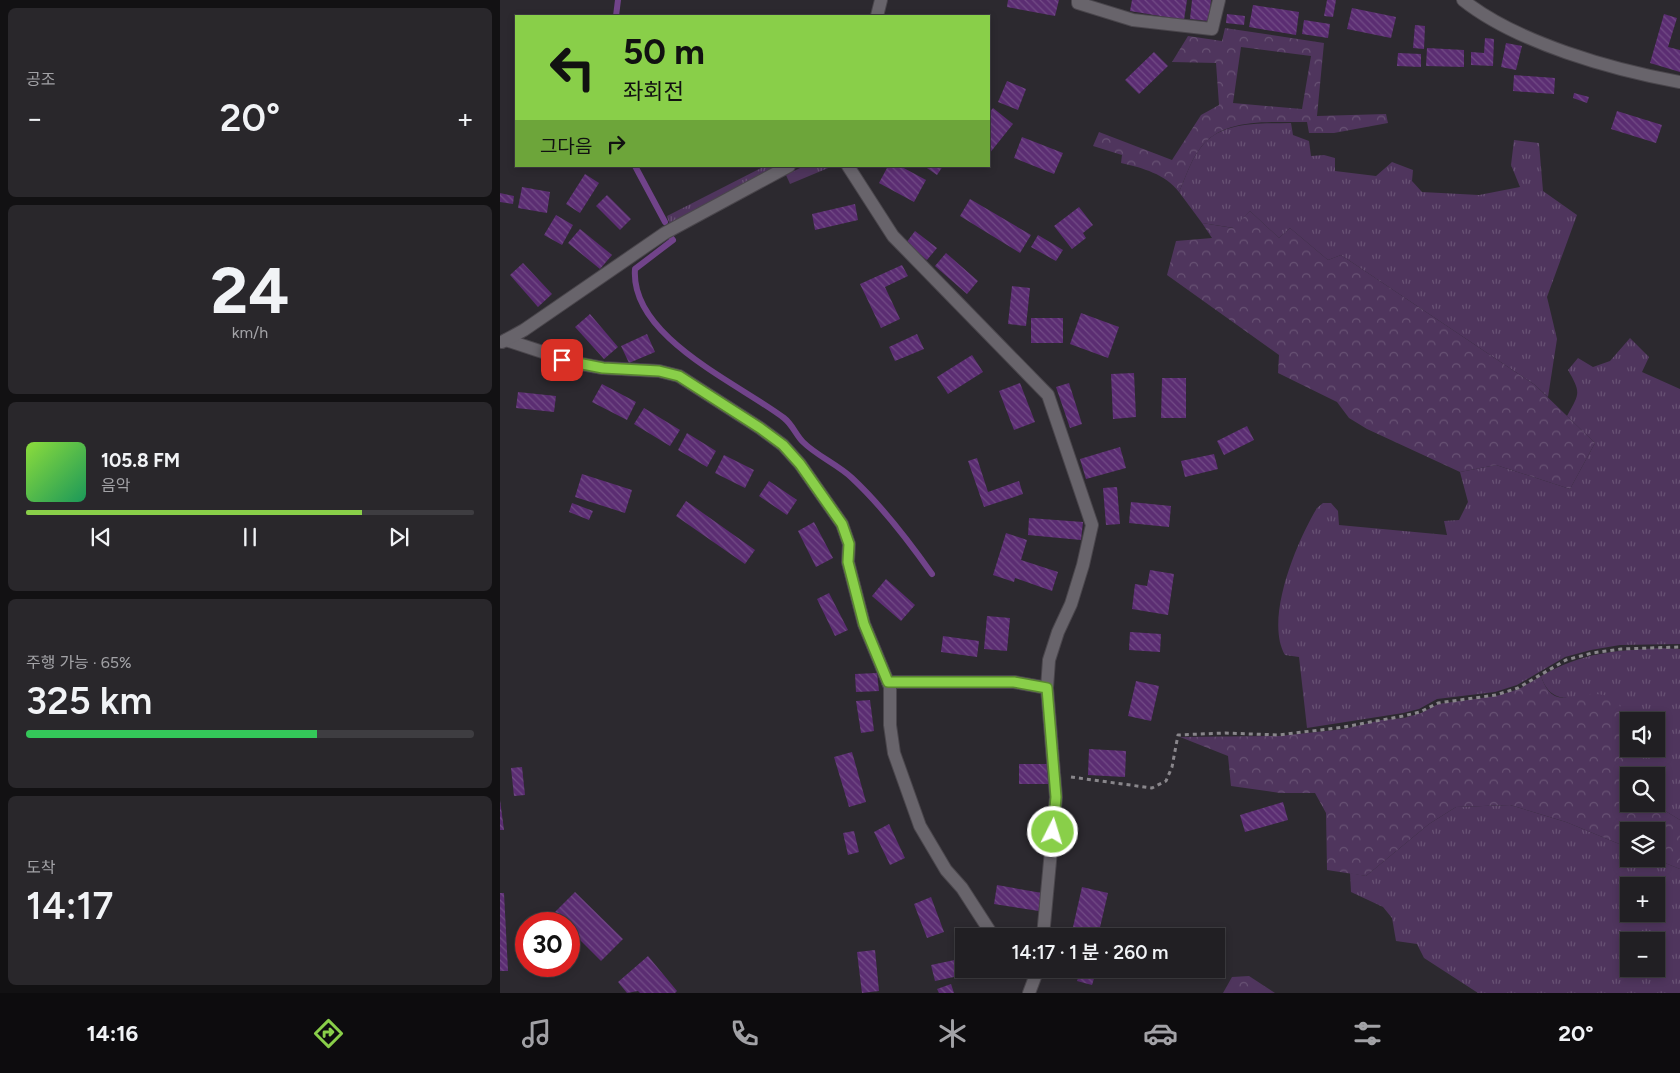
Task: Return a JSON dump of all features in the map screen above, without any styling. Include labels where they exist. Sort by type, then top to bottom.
[{"type":"street","points":[[877,15],[881,0]]},
{"type":"street","points":[[1078,0],[1078,3],[1133,20],[1212,29],[1219,0]]},
{"type":"street","points":[[1463,0],[1484,16],[1541,42],[1582,57],[1680,82]]},
{"type":"street","points":[[503,342],[666,233],[787,167]]},
{"type":"street","points":[[849,167],[893,236],[1048,395],[1092,526],[1071,604],[1058,632],[1049,660],[1047,688],[1056,797],[1044,928]]},
{"type":"street","points":[[503,342],[576,364],[603,368],[659,371],[679,376],[760,428],[783,445],[800,464],[842,524],[849,544],[848,562],[864,624],[888,682],[894,752],[920,826],[946,870],[962,888],[988,928]]},
{"type":"street","points":[[888,682],[1014,682],[1047,688]]},
{"type":"street","points":[[1030,993],[1035,978]]},
{"type":"path","points":[[1054,775],[1152,788],[1166,781],[1172,767],[1178,735],[1225,733],[1279,735],[1344,727],[1420,712],[1438,703],[1496,694],[1518,688],[1566,660],[1592,653],[1630,648],[1680,647]]},
{"type":"green space","points":[[1225,28],[1324,43],[1317,116],[1386,114],[1388,123],[1334,133],[1309,133],[1307,122],[1264,122],[1234,126],[1221,131],[1209,139],[1199,150],[1190,165],[1179,192],[1160,176],[1121,163],[1122,155],[1093,146],[1099,132],[1172,160],[1201,115],[1219,105],[1216,63],[1172,62],[1188,36],[1222,41]],"holes":[[[1241,47],[1311,56],[1302,109],[1233,103]]]},
{"type":"green space","points":[[1291,123],[1293,135],[1309,141],[1311,156],[1324,155],[1335,158],[1335,171],[1376,176],[1392,162],[1413,170],[1412,181],[1422,192],[1479,195],[1520,187],[1511,165],[1514,140],[1539,143],[1543,191],[1577,215],[1547,297],[1557,339],[1548,397],[1535,385],[1341,255],[1328,260],[1290,228],[1279,238],[1250,211],[1234,228],[1202,223],[1179,192],[1193,160],[1207,140],[1217,133],[1241,126]]},
{"type":"green space","points":[[763,167],[781,167],[670,226],[667,216]]},
{"type":"green space","points":[[802,167],[831,167],[790,184],[786,175]]},
{"type":"green space","points":[[1250,211],[1279,238],[1290,228],[1328,260],[1341,255],[1535,385],[1595,443],[1570,489],[1496,465],[1460,472],[1367,429],[1349,418],[1337,402],[1278,373],[1279,355],[1167,275],[1176,241],[1212,238],[1202,223],[1233,228]]},
{"type":"green space","points":[[1630,338],[1649,357],[1642,372],[1680,389],[1680,644],[1620,645],[1591,650],[1565,657],[1517,685],[1495,692],[1437,699],[1419,709],[1403,713],[1307,728],[1299,657],[1285,655],[1280,640],[1278,621],[1286,580],[1301,540],[1317,508],[1323,503],[1331,503],[1338,511],[1339,525],[1447,535],[1444,521],[1459,520],[1468,502],[1460,472],[1496,465],[1570,489],[1595,443],[1567,416],[1577,393],[1568,370],[1578,358],[1593,367],[1610,361]]},
{"type":"green space","points":[[1680,649],[1680,820],[1665,811],[1665,767],[1630,767],[1629,763],[1629,757],[1665,757],[1665,712],[1620,712],[1597,694],[1571,698],[1556,696],[1550,692],[1541,676],[1585,657],[1627,650]]},
{"type":"green space","points":[[1541,676],[1546,687],[1552,694],[1558,697],[1565,698],[1597,694],[1617,700],[1622,712],[1620,712],[1620,757],[1629,757],[1630,767],[1620,767],[1620,812],[1665,811],[1680,820],[1680,869],[1665,863],[1665,822],[1620,822],[1620,844],[1566,822],[1510,805],[1456,807],[1429,824],[1366,876],[1327,870],[1326,813],[1315,793],[1280,793],[1231,786],[1228,756],[1180,737],[1279,736],[1344,729],[1381,720],[1404,718],[1421,713],[1438,704],[1496,696],[1519,689]]},
{"type":"green space","points":[[1510,805],[1566,822],[1620,844],[1620,867],[1665,867],[1665,863],[1680,869],[1680,993],[1478,993],[1424,958],[1417,944],[1396,941],[1392,918],[1383,907],[1351,892],[1350,873],[1366,876],[1429,824],[1456,807]]},
{"type":"green space","points":[[1249,976],[1275,993],[1223,993],[1232,977]]},
{"type":"building","points":[[1008,0],[1059,0],[1055,16],[1007,7]]},
{"type":"building","points":[[1132,0],[1187,0],[1184,20],[1130,11]]},
{"type":"building","points":[[1192,0],[1211,0],[1209,21],[1190,19]]},
{"type":"building","points":[[1327,0],[1336,0],[1333,17],[1324,16]]},
{"type":"building","points":[[1253,5],[1299,12],[1296,35],[1249,27]]},
{"type":"building","points":[[1352,8],[1396,17],[1391,38],[1347,29]]},
{"type":"building","points":[[1227,14],[1245,16],[1244,25],[1226,23]]},
{"type":"building","points":[[1664,14],[1677,18],[1668,47],[1680,50],[1680,72],[1650,63]]},
{"type":"building","points":[[1304,20],[1330,24],[1328,38],[1302,34]]},
{"type":"building","points":[[1415,25],[1425,26],[1424,49],[1413,48]]},
{"type":"building","points":[[1485,38],[1494,39],[1493,66],[1471,65],[1471,52],[1484,53]]},
{"type":"building","points":[[1506,43],[1522,46],[1516,70],[1501,67]]},
{"type":"building","points":[[1427,48],[1464,50],[1464,67],[1426,66]]},
{"type":"building","points":[[1154,52],[1168,66],[1139,94],[1125,80]]},
{"type":"building","points":[[1398,53],[1421,54],[1421,67],[1397,66]]},
{"type":"building","points":[[1514,75],[1555,78],[1554,94],[1513,91]]},
{"type":"building","points":[[1007,81],[1026,89],[1018,110],[998,102]]},
{"type":"building","points":[[1574,93],[1589,97],[1587,103],[1573,98]]},
{"type":"building","points":[[993,108],[1013,124],[990,153],[990,112]]},
{"type":"building","points":[[1617,111],[1662,125],[1656,143],[1611,129]]},
{"type":"building","points":[[1022,137],[1063,153],[1054,174],[1014,158]]},
{"type":"building","points":[[887,167],[902,167],[926,180],[914,202],[879,183]]},
{"type":"building","points":[[925,167],[942,167],[937,175]]},
{"type":"building","points":[[585,174],[599,183],[580,213],[566,204]]},
{"type":"building","points":[[522,187],[550,192],[547,213],[518,208]]},
{"type":"building","points":[[500,193],[514,196],[513,204],[500,202]]},
{"type":"building","points":[[607,195],[631,219],[620,230],[596,206]]},
{"type":"building","points":[[970,199],[1031,235],[1020,253],[960,216]]},
{"type":"building","points":[[855,204],[858,220],[815,230],[812,214]]},
{"type":"building","points":[[1079,207],[1093,225],[1083,233],[1086,238],[1072,249],[1054,226]]},
{"type":"building","points":[[556,215],[573,225],[562,245],[544,235]]},
{"type":"building","points":[[580,229],[612,255],[600,269],[568,243]]},
{"type":"building","points":[[915,231],[937,248],[927,260],[906,243]]},
{"type":"building","points":[[1038,235],[1063,250],[1056,261],[1031,247]]},
{"type":"building","points":[[946,253],[978,281],[967,294],[935,266]]},
{"type":"building","points":[[523,263],[552,294],[538,307],[510,275]]},
{"type":"building","points":[[902,265],[908,276],[885,287],[900,319],[881,328],[860,284]]},
{"type":"building","points":[[1012,286],[1030,288],[1026,326],[1008,324]]},
{"type":"building","points":[[1081,313],[1119,327],[1108,358],[1070,344]]},
{"type":"building","points":[[590,314],[618,347],[604,359],[575,327]]},
{"type":"building","points":[[1031,318],[1063,318],[1063,343],[1031,343]]},
{"type":"building","points":[[647,334],[655,352],[629,363],[621,346]]},
{"type":"building","points":[[917,334],[924,349],[895,361],[889,347]]},
{"type":"building","points":[[972,355],[983,372],[948,394],[937,377]]},
{"type":"building","points":[[1134,373],[1136,417],[1113,419],[1111,374]]},
{"type":"building","points":[[1162,378],[1186,378],[1186,418],[1161,418]]},
{"type":"building","points":[[1020,383],[1035,422],[1014,430],[999,391]]},
{"type":"building","points":[[1069,383],[1082,424],[1070,428],[1056,387]]},
{"type":"building","points":[[602,384],[636,402],[627,420],[592,402]]},
{"type":"building","points":[[518,392],[556,396],[554,412],[516,408]]},
{"type":"building","points":[[644,408],[680,430],[670,446],[634,424]]},
{"type":"building","points":[[1247,426],[1254,440],[1224,455],[1217,441]]},
{"type":"building","points":[[687,433],[716,451],[707,467],[678,450]]},
{"type":"building","points":[[1120,447],[1126,468],[1086,479],[1080,459]]},
{"type":"building","points":[[1214,454],[1218,469],[1185,477],[1181,461]]},
{"type":"building","points":[[724,455],[754,470],[745,488],[715,473]]},
{"type":"building","points":[[977,458],[988,492],[1019,481],[1023,494],[984,507],[968,461]]},
{"type":"building","points":[[582,474],[632,490],[625,513],[575,497]]},
{"type":"building","points":[[769,481],[797,500],[787,515],[759,496]]},
{"type":"building","points":[[1117,487],[1120,524],[1106,525],[1103,488]]},
{"type":"building","points":[[686,501],[755,550],[745,564],[676,516]]},
{"type":"building","points":[[1131,502],[1171,506],[1169,527],[1129,523]]},
{"type":"building","points":[[572,503],[593,511],[589,520],[569,512]]},
{"type":"building","points":[[1029,518],[1083,522],[1081,540],[1028,535]]},
{"type":"building","points":[[814,522],[833,558],[816,567],[798,531]]},
{"type":"building","points":[[1006,533],[1027,540],[1021,560],[1058,572],[1052,591],[1015,578],[1014,582],[993,575]]},
{"type":"building","points":[[1150,570],[1174,574],[1168,615],[1132,609],[1135,584],[1147,586]]},
{"type":"building","points":[[886,579],[915,605],[901,621],[872,596]]},
{"type":"building","points":[[829,593],[848,630],[835,636],[817,599]]},
{"type":"building","points":[[987,616],[1010,618],[1007,651],[984,649]]},
{"type":"building","points":[[1130,632],[1161,634],[1160,652],[1129,650]]},
{"type":"building","points":[[943,636],[979,641],[977,657],[941,652]]},
{"type":"building","points":[[877,673],[879,691],[856,692],[855,674]]},
{"type":"building","points":[[1136,681],[1159,686],[1151,721],[1128,716]]},
{"type":"building","points":[[870,700],[874,731],[861,733],[856,701]]},
{"type":"building","points":[[1089,749],[1126,751],[1125,777],[1088,775]]},
{"type":"building","points":[[852,752],[866,802],[849,807],[834,757]]},
{"type":"building","points":[[1019,764],[1050,764],[1050,784],[1019,784]]},
{"type":"building","points":[[522,767],[525,795],[514,796],[511,768]]},
{"type":"building","points":[[500,800],[504,830],[500,830]]},
{"type":"building","points":[[1283,802],[1288,820],[1245,832],[1240,815]]},
{"type":"building","points":[[889,824],[905,858],[890,865],[874,832]]},
{"type":"building","points":[[854,831],[859,852],[848,855],[843,833]]},
{"type":"building","points":[[997,885],[1042,893],[1039,911],[994,904]]},
{"type":"building","points":[[1082,887],[1108,893],[1100,928],[1073,928]]},
{"type":"building","points":[[575,892],[623,939],[601,961],[580,940],[580,912],[555,912]]},
{"type":"building","points":[[500,893],[504,893],[508,971],[500,971]]},
{"type":"building","points":[[931,897],[944,932],[927,938],[914,904]]},
{"type":"building","points":[[875,950],[879,991],[862,993],[857,952]]},
{"type":"building","points":[[648,956],[677,991],[675,993],[640,993],[638,991],[627,993],[618,982]]},
{"type":"building","points":[[955,960],[955,977],[935,981],[931,965]]},
{"type":"building","points":[[1078,978],[1094,978],[1092,985],[1077,981]]},
{"type":"building","points":[[951,984],[954,993],[939,993],[937,989]]},
{"type":"waterway","points":[[616,15],[618,0]]},
{"type":"waterway","points":[[636,167],[665,222]]},
{"type":"waterway","points":[[670,236],[673,240],[635,269],[638,293],[650,316],[668,337],[690,356],[784,418],[809,447],[852,478],[874,500],[932,574]]},
{"type":"route","points":[[562,360],[603,368],[659,371],[679,376],[783,445],[800,464],[842,524],[849,544],[848,562],[864,624],[888,682],[1014,682],[1047,688],[1056,797],[1053,832]]}]
